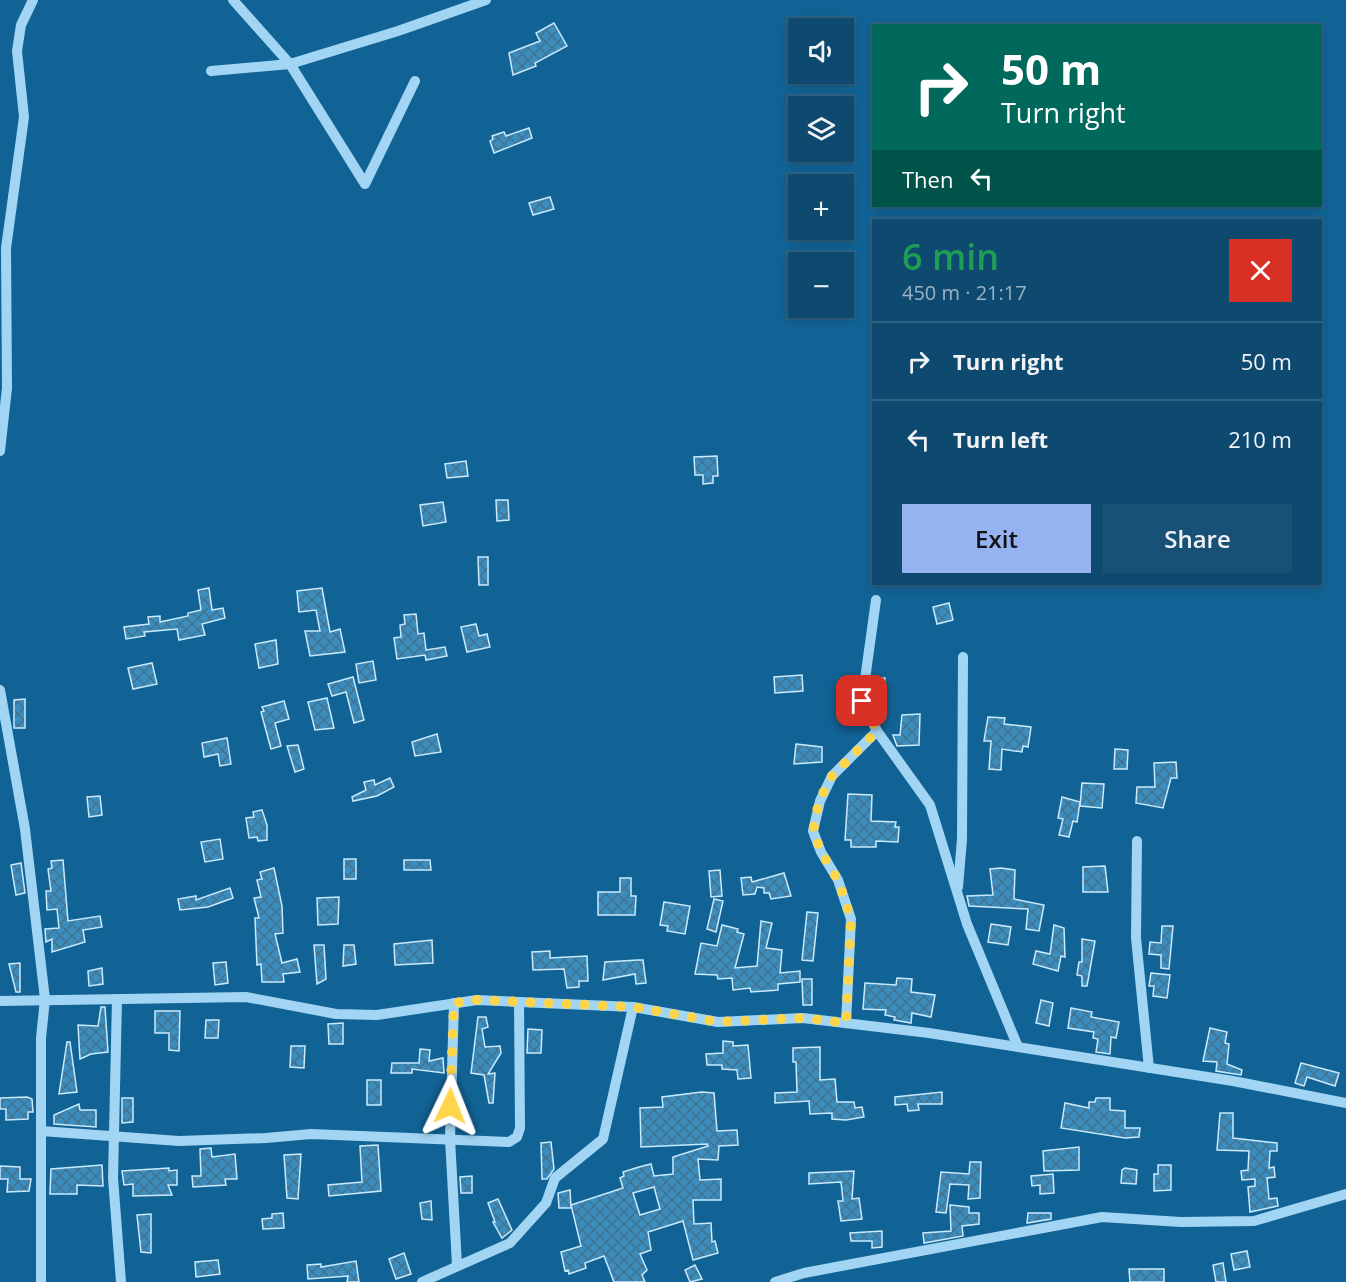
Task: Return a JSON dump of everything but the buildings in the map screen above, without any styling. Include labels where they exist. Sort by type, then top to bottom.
[{"type":"street","points":[[0,451],[7,388],[6,248],[24,117],[17,51],[21,25],[33,0]]},
{"type":"street","points":[[233,0],[290,64],[365,184],[415,81]]},
{"type":"street","points":[[211,71],[290,64],[398,31],[486,0]]},
{"type":"street","points":[[876,600],[862,701],[877,731],[930,805],[967,924],[1018,1047]]},
{"type":"street","points":[[957,893],[962,839],[963,657]]},
{"type":"street","points":[[0,690],[25,829],[45,999],[41,1038],[41,1282]]},
{"type":"street","points":[[846,1023],[851,919],[838,880],[821,852],[813,831],[819,801],[832,776],[877,731]]},
{"type":"street","points":[[1137,841],[1136,938],[1149,1068]]},
{"type":"street","points":[[0,1001],[246,998],[336,1014],[376,1015],[477,1000],[633,1007],[718,1022],[803,1018],[1018,1047],[1346,1103]]},
{"type":"street","points":[[117,999],[113,1136],[121,1282]]},
{"type":"street","points":[[41,1131],[179,1141],[311,1134],[509,1142],[517,1137],[520,1128],[519,1002]]},
{"type":"street","points":[[454,1003],[450,1139],[457,1265]]},
{"type":"street","points":[[422,1282],[510,1243],[546,1203],[555,1178],[603,1139],[633,1007]]},
{"type":"street","points":[[775,1282],[804,1273],[1102,1217],[1181,1222],[1254,1221],[1346,1194]]},
{"type":"route","points":[[450,1106],[454,1003],[477,1000],[633,1007],[718,1022],[803,1018],[846,1023],[851,919],[838,880],[821,852],[813,831],[819,801],[832,776],[877,731],[862,701]]}]
